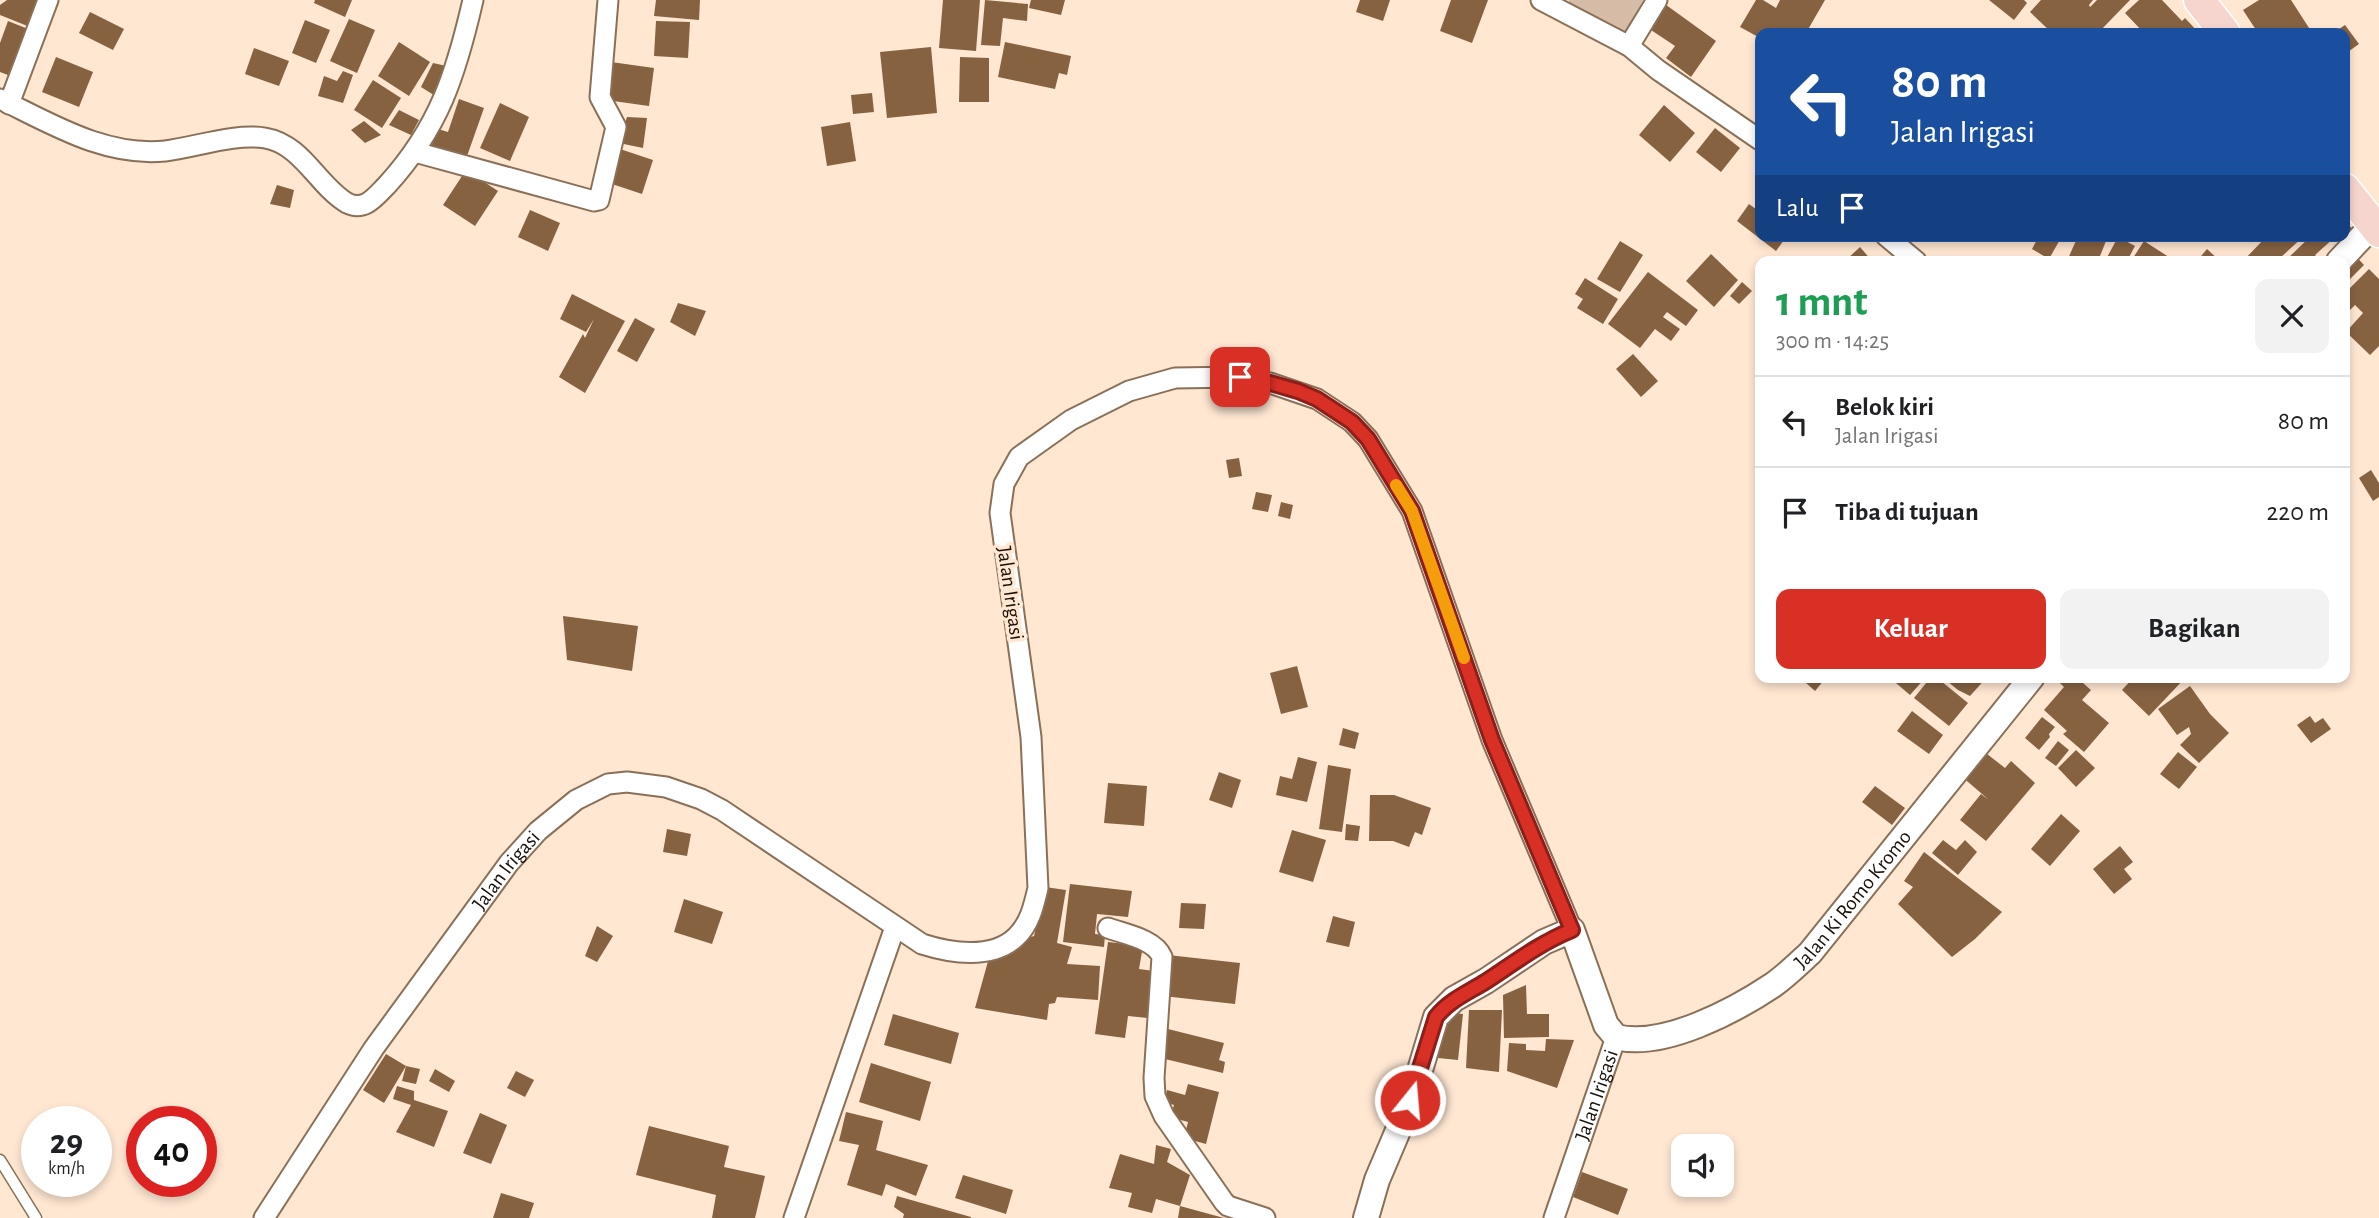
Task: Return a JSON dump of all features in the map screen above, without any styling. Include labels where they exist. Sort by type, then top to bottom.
[{"type":"main road","points":[[2199,0],[2221,28]]},
{"type":"main road","points":[[2350,195],[2376,229]]},
{"type":"street","points":[[48,0],[4,102],[88,140],[124,150],[164,151],[239,138],[265,138],[288,148],[346,202],[359,206],[373,200],[415,152],[440,110],[463,45],[473,0]]},
{"type":"street","points":[[415,152],[594,201],[599,200],[616,127],[600,97],[608,0]]},
{"type":"street","points":[[1541,0],[1629,46],[1658,70],[1755,137]]},
{"type":"street","points":[[1629,46],[1657,0]]},
{"type":"street","points":[[2345,256],[2376,229]]},
{"type":"street","points":[[1893,242],[1910,256]]},
{"type":"street","name":"Jalan Irigasi","points":[[264,1218],[374,1048],[509,863],[538,831],[576,800],[608,784],[648,783],[701,799],[722,810],[922,944],[983,951],[1016,937],[1032,911],[1038,888],[1031,737],[1000,513],[1004,484],[1019,457],[1071,420],[1129,391],[1175,378],[1240,377],[1298,391],[1317,399],[1352,422],[1368,439],[1412,511],[1492,740],[1572,930],[1606,1026],[1616,1037],[1554,1218]]},
{"type":"street","name":"Jalan Ki Romo Kromo","points":[[1616,1037],[1637,1041],[1689,1028],[1743,1002],[1773,985],[1792,970],[1810,953],[2027,683]]},
{"type":"street","points":[[794,1218],[895,927]]},
{"type":"street","points":[[1108,928],[1147,942],[1159,950],[1162,957],[1154,1077],[1155,1097],[1164,1116],[1224,1202],[1265,1218]]},
{"type":"street","points":[[1366,1218],[1377,1180],[1410,1100],[1436,1017],[1454,999],[1544,942],[1572,930]]},
{"type":"lane","points":[[0,1160],[36,1218]]},
{"type":"shaded area","points":[[1569,0],[1643,0],[1624,36],[1567,8]]},
{"type":"building","points":[[7,0],[41,0],[30,27],[0,15],[0,5]]},
{"type":"building","points":[[315,0],[352,0],[345,17],[314,3]]},
{"type":"building","points":[[656,0],[700,0],[699,20],[654,16]]},
{"type":"building","points":[[943,0],[980,0],[976,51],[939,48]]},
{"type":"building","points":[[985,0],[1028,4],[1027,21],[1003,18],[1000,46],[981,45]]},
{"type":"building","points":[[1031,0],[1065,0],[1061,15],[1029,8]]},
{"type":"building","points":[[1360,0],[1390,0],[1383,21],[1356,12]]},
{"type":"building","points":[[1451,0],[1488,0],[1472,43],[1440,31]]},
{"type":"building","points":[[1756,0],[1763,0],[1776,8],[1780,0],[1825,0],[1809,28],[1755,28],[1755,35],[1740,27]]},
{"type":"building","points":[[1989,0],[2024,0],[2027,3],[2014,20]]},
{"type":"building","points":[[2041,0],[2093,0],[2090,7],[2097,0],[2130,0],[2103,28],[2047,28],[2030,12]]},
{"type":"building","points":[[2139,0],[2162,0],[2182,21],[2185,18],[2194,28],[2139,28],[2125,13]]},
{"type":"building","points":[[2259,0],[2291,0],[2309,28],[2255,28],[2243,10]]},
{"type":"building","points":[[1662,2],[1716,41],[1691,77],[1666,58],[1675,46],[1645,26]]},
{"type":"building","points":[[90,12],[124,29],[113,50],[79,33]]},
{"type":"building","points":[[349,19],[375,30],[357,73],[330,61]]},
{"type":"building","points":[[305,20],[330,30],[316,63],[292,53]]},
{"type":"building","points":[[8,21],[33,31],[16,78],[0,72],[0,43]]},
{"type":"building","points":[[656,21],[690,22],[688,58],[654,56]]},
{"type":"building","points":[[2350,32],[2359,44],[2350,50]]},
{"type":"building","points":[[399,42],[430,62],[409,96],[378,76]]},
{"type":"building","points":[[1005,42],[1071,56],[1067,75],[1059,73],[1055,89],[998,77]]},
{"type":"building","points":[[931,47],[937,113],[887,118],[880,52]]},
{"type":"building","points":[[254,48],[289,61],[279,86],[245,74]]},
{"type":"building","points":[[56,57],[93,72],[79,107],[42,92]]},
{"type":"building","points":[[960,57],[989,58],[989,102],[959,102]]},
{"type":"building","points":[[611,62],[654,68],[649,106],[606,100]]},
{"type":"building","points":[[433,63],[451,67],[437,97],[421,87]]},
{"type":"building","points":[[343,71],[353,75],[343,103],[318,96],[324,76],[337,81]]},
{"type":"building","points":[[373,80],[401,98],[382,128],[354,110]]},
{"type":"building","points":[[872,93],[874,112],[853,114],[851,95]]},
{"type":"building","points":[[459,99],[484,108],[466,159],[431,147],[438,129],[448,132]]},
{"type":"building","points":[[500,103],[529,117],[510,161],[480,148]]},
{"type":"building","points":[[1664,105],[1695,133],[1670,162],[1639,135]]},
{"type":"building","points":[[399,110],[419,120],[411,135],[389,125]]},
{"type":"building","points":[[627,117],[647,118],[643,148],[619,143]]},
{"type":"building","points":[[364,121],[381,135],[365,143],[351,130]]},
{"type":"building","points":[[850,122],[856,161],[827,166],[821,127]]},
{"type":"building","points":[[1715,128],[1740,148],[1721,172],[1696,152]]},
{"type":"building","points":[[620,149],[653,160],[642,194],[609,183]]},
{"type":"building","points":[[466,170],[498,191],[475,226],[443,205]]},
{"type":"building","points":[[277,185],[294,190],[290,208],[270,204]]},
{"type":"building","points":[[1749,204],[1755,208],[1755,235],[1737,221]]},
{"type":"building","points":[[530,210],[560,223],[548,251],[518,237]]},
{"type":"building","points":[[2350,226],[2360,237],[2347,249],[2340,242],[2350,242]]},
{"type":"building","points":[[1620,241],[1643,255],[1620,292],[1597,279]]},
{"type":"building","points":[[1764,242],[1783,242],[1776,251]]},
{"type":"building","points":[[2036,242],[2059,242],[2051,256],[2044,256],[2032,249]]},
{"type":"building","points":[[2075,242],[2106,242],[2100,256],[2069,256]]},
{"type":"building","points":[[2115,242],[2127,242],[2135,246],[2130,256],[2108,256]]},
{"type":"building","points":[[2146,242],[2167,256],[2134,256]]},
{"type":"building","points":[[2261,242],[2297,242],[2282,256],[2248,256]]},
{"type":"building","points":[[2305,242],[2329,242],[2316,256],[2290,256]]},
{"type":"building","points":[[1860,247],[1868,256],[1850,256]]},
{"type":"building","points":[[2207,249],[2215,256],[2201,256]]},
{"type":"building","points":[[2352,252],[2364,265],[2350,279],[2350,256]]},
{"type":"building","points":[[1711,254],[1738,280],[1714,307],[1686,281]]},
{"type":"building","points":[[2369,269],[2379,279],[2379,346],[2370,355],[2350,336],[2350,328],[2363,313],[2355,305],[2350,310],[2350,288]]},
{"type":"building","points":[[1648,272],[1698,310],[1686,326],[1667,312],[1663,317],[1680,329],[1671,341],[1655,329],[1640,348],[1608,324]]},
{"type":"building","points":[[1585,278],[1618,299],[1603,324],[1577,308],[1583,299],[1575,294]]},
{"type":"building","points":[[1742,282],[1752,291],[1739,304],[1730,296]]},
{"type":"building","points":[[572,294],[625,321],[585,393],[559,377],[583,334],[585,338],[594,319],[586,332],[560,319]]},
{"type":"building","points":[[678,303],[706,311],[695,336],[670,322]]},
{"type":"building","points":[[635,318],[655,329],[637,362],[617,351]]},
{"type":"building","points":[[1633,354],[1658,381],[1641,397],[1616,369]]},
{"type":"building","points":[[1239,458],[1242,476],[1229,478],[1226,460]]},
{"type":"building","points":[[2371,470],[2379,483],[2379,497],[2373,501],[2359,478]]},
{"type":"building","points":[[1256,492],[1272,495],[1268,512],[1252,509]]},
{"type":"building","points":[[1281,502],[1293,505],[1290,519],[1278,516]]},
{"type":"building","points":[[563,616],[638,626],[632,671],[567,660]]},
{"type":"building","points":[[1297,666],[1308,707],[1281,714],[1270,673]]},
{"type":"building","points":[[1806,683],[1822,683],[1815,691]]},
{"type":"building","points":[[1896,683],[1921,683],[1910,695]]},
{"type":"building","points":[[1926,683],[1943,683],[1968,703],[1949,726],[1914,698]]},
{"type":"building","points":[[1949,683],[1982,683],[1970,696]]},
{"type":"building","points":[[2060,683],[2083,683],[2091,690],[2082,700],[2109,723],[2084,752],[2063,734],[2067,731],[2044,710],[2064,687]]},
{"type":"building","points":[[2128,683],[2180,683],[2149,716],[2122,690]]},
{"type":"building","points":[[2190,686],[2210,714],[2229,733],[2199,763],[2180,745],[2191,734],[2189,727],[2177,735],[2158,709]]},
{"type":"building","points":[[1912,711],[1943,735],[1929,754],[1897,731]]},
{"type":"building","points":[[2310,716],[2315,723],[2323,718],[2331,729],[2311,743],[2297,725]]},
{"type":"building","points":[[2042,717],[2055,727],[2039,750],[2025,738]]},
{"type":"building","points":[[1343,728],[1359,733],[1355,749],[1339,745]]},
{"type":"building","points":[[2058,741],[2069,750],[2056,766],[2045,758]]},
{"type":"building","points":[[1982,750],[2005,768],[2011,761],[2035,783],[1986,841],[1960,820],[1981,794],[1989,800],[1960,775]]},
{"type":"building","points":[[2076,750],[2095,768],[2076,787],[2058,768]]},
{"type":"building","points":[[2178,752],[2197,767],[2179,789],[2160,774]]},
{"type":"building","points":[[1298,757],[1317,762],[1307,802],[1276,795],[1280,776],[1292,779]]},
{"type":"building","points":[[1328,765],[1351,769],[1342,832],[1319,829]]},
{"type":"building","points":[[1219,772],[1241,780],[1232,808],[1209,800]]},
{"type":"building","points":[[1108,783],[1147,786],[1144,826],[1104,823]]},
{"type":"building","points":[[1875,786],[1905,808],[1892,825],[1862,802]]},
{"type":"building","points":[[1370,795],[1394,795],[1431,808],[1422,835],[1415,832],[1409,847],[1393,841],[1369,841]]},
{"type":"building","points":[[2061,814],[2080,831],[2050,866],[2031,849]]},
{"type":"building","points":[[1346,824],[1360,826],[1358,841],[1345,840]]},
{"type":"building","points":[[667,829],[691,834],[687,856],[663,852]]},
{"type":"building","points":[[1292,830],[1326,840],[1313,882],[1279,872]]},
{"type":"building","points":[[1943,840],[1956,850],[1965,840],[1977,852],[1958,875],[1932,853]]},
{"type":"building","points":[[2120,846],[2133,862],[2124,869],[2132,879],[2114,894],[2093,869]]},
{"type":"building","points":[[1924,852],[2002,912],[1952,957],[1898,904],[1913,887],[1904,881]]},
{"type":"building","points":[[1070,884],[1132,891],[1128,917],[1097,914],[1095,934],[1105,935],[1104,947],[1063,942]]},
{"type":"building","points":[[1045,887],[1066,890],[1057,943],[1072,947],[1067,964],[1100,966],[1098,1000],[1057,997],[1055,1003],[1049,1004],[1047,1020],[975,1008],[990,954],[1034,936]]},
{"type":"building","points":[[684,899],[723,912],[712,944],[674,932]]},
{"type":"building","points":[[1181,903],[1206,904],[1204,929],[1179,928]]},
{"type":"building","points":[[1333,916],[1355,922],[1349,947],[1326,942]]},
{"type":"building","points":[[597,926],[613,936],[597,962],[585,956]]},
{"type":"building","points":[[1108,942],[1143,946],[1139,969],[1154,971],[1148,1018],[1128,1016],[1125,1038],[1095,1034]]},
{"type":"building","points":[[1168,955],[1240,963],[1235,1004],[1163,996]]},
{"type":"building","points":[[1526,985],[1527,1014],[1549,1014],[1549,1037],[1504,1038],[1503,995]]},
{"type":"building","points":[[1469,1010],[1502,1010],[1499,1072],[1466,1068]]},
{"type":"building","points":[[1443,1012],[1463,1014],[1458,1060],[1438,1058]]},
{"type":"building","points":[[893,1014],[959,1033],[951,1064],[884,1045]]},
{"type":"building","points":[[1168,1029],[1224,1043],[1219,1060],[1225,1062],[1223,1073],[1161,1058]]},
{"type":"building","points":[[1546,1039],[1574,1040],[1557,1088],[1507,1071],[1509,1043],[1526,1044],[1526,1050],[1545,1051]]},
{"type":"building","points":[[386,1054],[406,1066],[384,1103],[363,1090]]},
{"type":"building","points":[[871,1063],[931,1082],[920,1121],[859,1102]]},
{"type":"building","points":[[406,1066],[420,1069],[416,1084],[402,1081]]},
{"type":"building","points":[[435,1069],[455,1081],[449,1092],[429,1081]]},
{"type":"building","points":[[516,1071],[534,1080],[525,1097],[507,1088]]},
{"type":"building","points":[[1188,1084],[1219,1092],[1206,1144],[1184,1138],[1188,1122],[1170,1117],[1174,1105],[1164,1102],[1167,1090],[1185,1095]]},
{"type":"building","points":[[397,1086],[414,1091],[414,1100],[448,1111],[434,1147],[396,1132],[411,1105],[393,1099]]},
{"type":"building","points":[[846,1112],[883,1121],[876,1150],[928,1165],[916,1196],[886,1184],[882,1196],[847,1185],[859,1145],[839,1141]]},
{"type":"building","points":[[480,1113],[507,1125],[491,1164],[463,1153]]},
{"type":"building","points":[[649,1126],[729,1146],[724,1167],[765,1176],[755,1218],[712,1218],[716,1195],[636,1175]]},
{"type":"building","points":[[1156,1145],[1171,1149],[1167,1162],[1190,1175],[1180,1206],[1156,1199],[1152,1213],[1128,1207],[1132,1193],[1109,1188],[1120,1154],[1154,1164]]},
{"type":"building","points":[[1582,1172],[1628,1189],[1618,1215],[1573,1197]]},
{"type":"building","points":[[963,1175],[1013,1190],[1006,1214],[955,1198]]},
{"type":"building","points":[[501,1193],[534,1203],[529,1218],[493,1218]]},
{"type":"building","points":[[897,1196],[971,1218],[903,1218],[904,1214],[894,1207]]},
{"type":"building","points":[[1180,1206],[1224,1218],[1178,1218]]},
{"type":"slow traffic","points":[[1396,485],[1412,511],[1464,658]]},
{"type":"route","points":[[1240,377],[1298,391],[1317,399],[1352,422],[1368,439],[1412,511],[1492,740],[1572,930],[1544,942],[1454,999],[1443,1009],[1436,1017],[1410,1100]]}]
